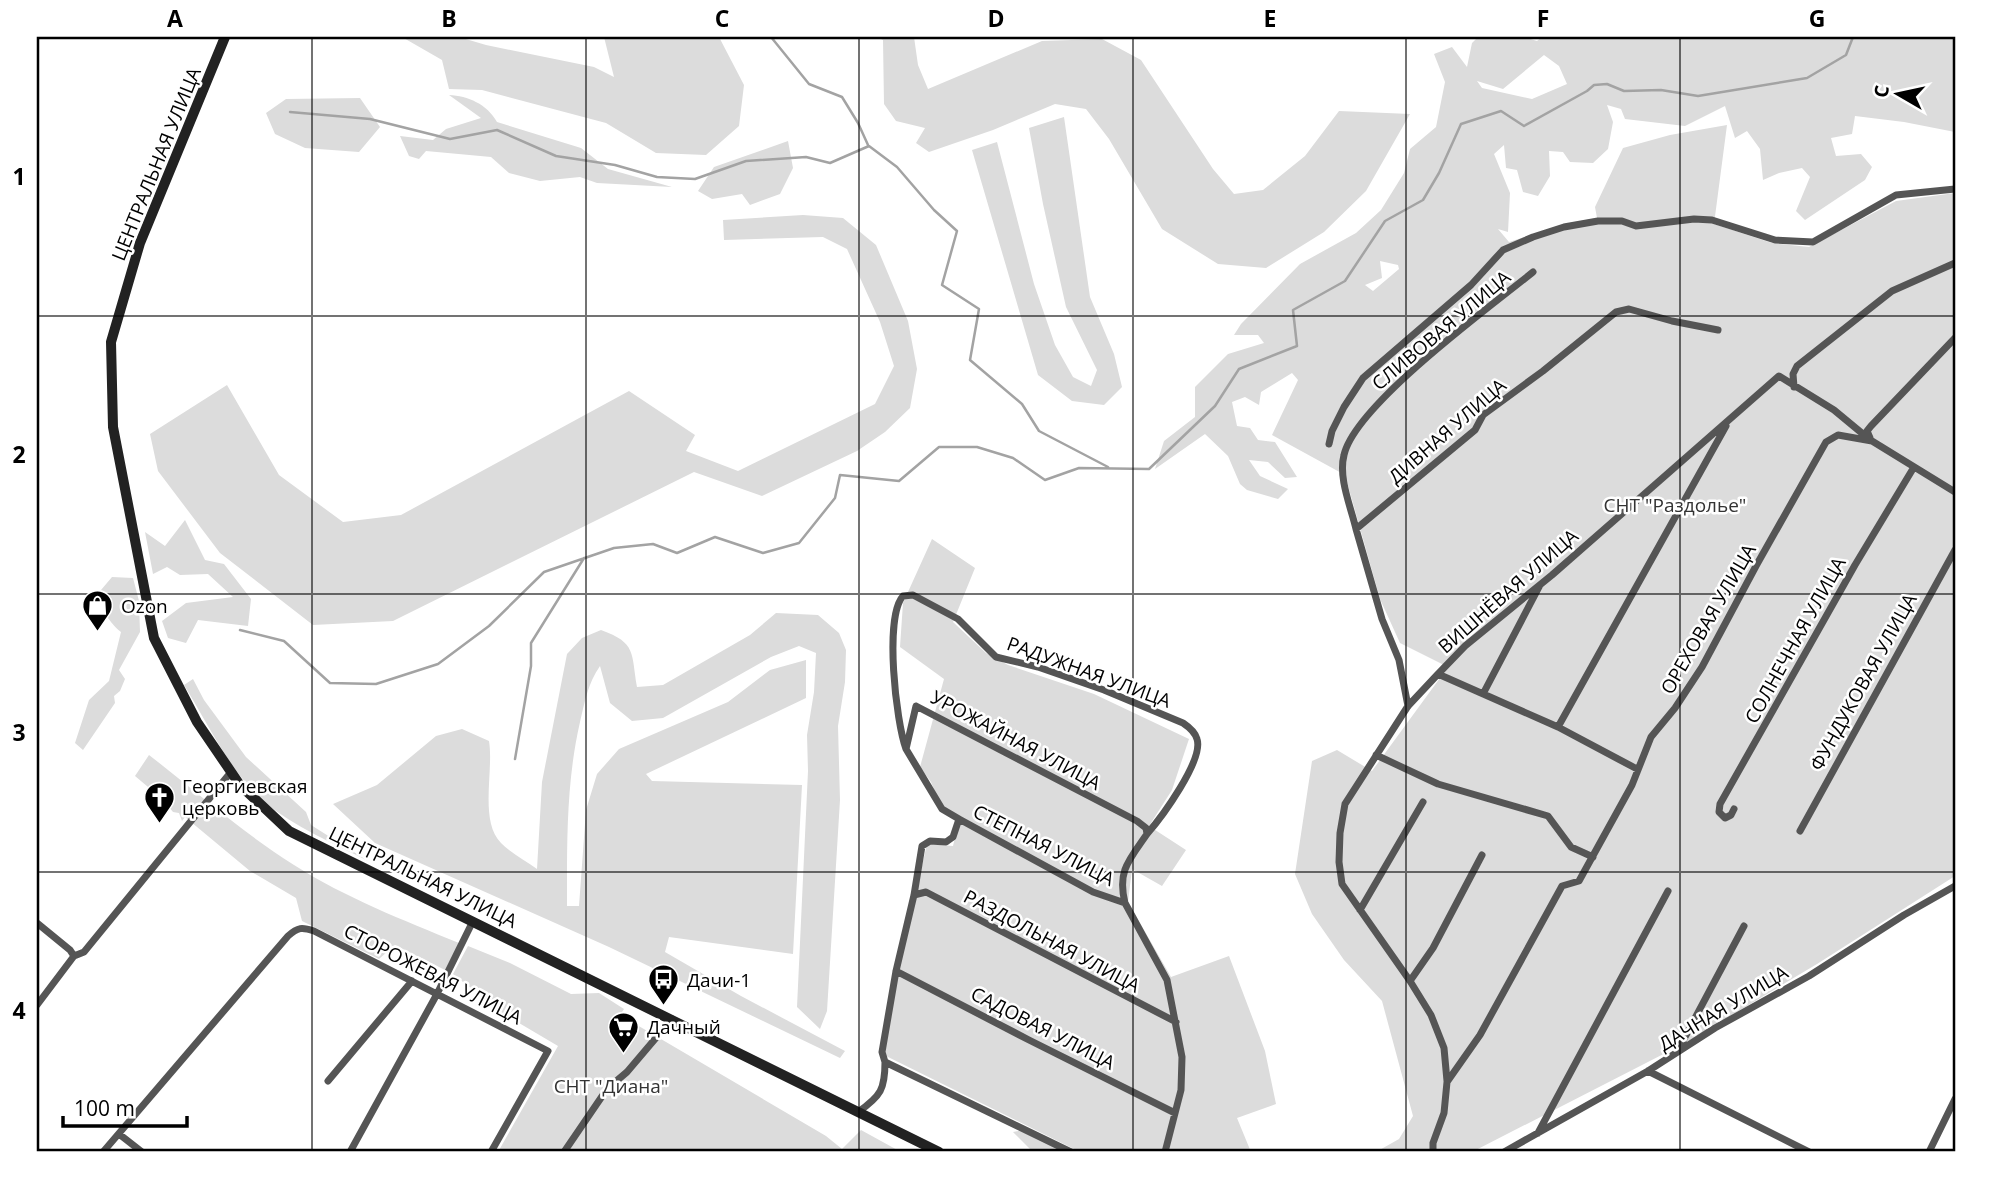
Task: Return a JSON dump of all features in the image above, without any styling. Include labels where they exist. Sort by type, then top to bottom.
[{"type":"street","name":"ЦЕНТРАЛЬНАЯ УЛИЦА","points":[[225,37],[140,243],[111,342],[114,427],[154,638],[197,722],[240,785],[289,831],[939,1152]]},
{"type":"street","points":[[1329,444],[1332,431],[1344,407],[1363,378],[1471,285],[1503,250],[1534,237],[1564,227],[1598,221],[1622,221],[1636,226],[1695,219],[1712,220],[1775,240],[1813,242],[1896,195],[1955,189]]},
{"type":"street","points":[[1794,387],[1793,374],[1797,366],[1884,297],[1955,263]]},
{"type":"street","name":"СЛИВОВАЯ УЛИЦА","points":[[1356,529],[1343,478],[1343,466],[1344,454],[1357,428],[1402,381],[1479,314],[1533,272]]},
{"type":"street","name":"ДИВНАЯ УЛИЦА","points":[[1356,529],[1475,430],[1483,415],[1616,312],[1629,309],[1718,330]]},
{"type":"street","points":[[1872,441],[1867,432],[1871,426],[1955,338]]},
{"type":"street","name":"ВИШНЁВАЯ УЛИЦА","points":[[1637,769],[1558,727],[1438,674],[1465,646],[1541,584],[1779,376],[1835,410],[1872,441]]},
{"type":"street","points":[[1558,727],[1728,422]]},
{"type":"street","name":"ОРЕХОВАЯ УЛИЦА","points":[[1433,1152],[1433,1143],[1444,1113],[1447,1082],[1480,1035],[1562,886],[1579,881],[1632,785],[1651,737],[1675,708],[1702,667],[1826,442],[1838,435],[1872,441],[1955,492]]},
{"type":"street","name":"СОЛНЕЧНАЯ УЛИЦА","points":[[1734,809],[1731,816],[1725,818],[1719,812],[1720,804],[1855,565],[1914,467]]},
{"type":"street","points":[[1356,529],[1382,619],[1399,660],[1408,706]]},
{"type":"street","name":"ФУНДУКОВАЯ УЛИЦА","points":[[1800,831],[1955,550]]},
{"type":"street","points":[[1483,694],[1541,584]]},
{"type":"street","name":"РАДУЖНАЯ УЛИЦА","points":[[906,749],[900,732],[894,675],[894,617],[897,602],[903,596],[912,595],[958,619],[996,657],[1038,667],[1104,690],[1183,723],[1193,731],[1198,740],[1198,752],[1180,789],[1147,834]]},
{"type":"street","points":[[1438,674],[1408,706],[1345,804],[1339,862],[1342,884],[1431,1015],[1444,1048],[1447,1082]]},
{"type":"street","name":"УРОЖАЙНАЯ УЛИЦА","points":[[906,749],[916,706],[1137,821],[1146,828],[1147,834]]},
{"type":"street","points":[[906,749],[942,809],[959,819]]},
{"type":"street","points":[[1376,755],[1438,784],[1548,816],[1571,847],[1592,857]]},
{"type":"street","points":[[37,1004],[74,956],[84,952],[231,772]]},
{"type":"street","points":[[1360,911],[1423,802]]},
{"type":"street","name":"СТЕПНАЯ УЛИЦА","points":[[858,1112],[876,1100],[885,1083],[882,1052],[922,846],[930,841],[946,842],[953,837],[959,819],[1093,892],[1125,903],[1167,980],[1182,1057],[1181,1090],[1165,1152]]},
{"type":"street","points":[[1125,903],[1120,884],[1126,866],[1147,834]]},
{"type":"street","points":[[1410,981],[1433,948],[1482,855]]},
{"type":"street","name":"ДАЧНАЯ УЛИЦА","points":[[1504,1152],[1648,1072],[1715,1028],[1809,976],[1955,886]]},
{"type":"street","points":[[1538,1133],[1668,891]]},
{"type":"street","name":"РАЗДОЛЬНАЯ УЛИЦА","points":[[914,895],[926,892],[1176,1022]]},
{"type":"street","points":[[349,1152],[437,994],[473,921]]},
{"type":"street","points":[[37,923],[74,956]]},
{"type":"street","points":[[1676,1054],[1744,926]]},
{"type":"street","name":"СТОРОЖЕВАЯ УЛИЦА","points":[[119,1134],[288,936],[296,929],[303,928],[314,931],[548,1051],[491,1152]]},
{"type":"street","name":"САДОВАЯ УЛИЦА","points":[[896,971],[1029,1041],[1175,1112]]},
{"type":"street","points":[[328,1081],[412,981]]},
{"type":"street","points":[[564,1152],[607,1090],[627,1072],[672,1019]]},
{"type":"street","points":[[885,1062],[1070,1152]]},
{"type":"street","points":[[1648,1072],[1810,1152]]},
{"type":"street","points":[[1929,1152],[1955,1099]]},
{"type":"street","points":[[103,1152],[119,1134],[142,1152]]},
{"type":"green space","points":[[402,37],[459,37],[594,67],[614,77],[604,37],[719,37],[744,85],[739,126],[706,155],[656,153],[606,123],[482,90],[449,89],[442,60]]},
{"type":"green space","points":[[877,37],[914,37],[918,65],[928,89],[1042,41],[1102,39],[1141,60],[1213,169],[1234,194],[1263,190],[1305,156],[1339,111],[1410,114],[1366,191],[1324,232],[1266,268],[1218,264],[1162,229],[1109,139],[1086,109],[1055,104],[993,130],[929,152],[916,143],[925,128],[896,121],[884,104],[883,40]]},
{"type":"green space","name":"СНТ \"Раздолье\"","points":[[1478,37],[1524,37],[1537,41],[1542,37],[1955,37],[1955,132],[1855,116],[1852,134],[1831,138],[1836,156],[1861,154],[1872,167],[1865,180],[1805,220],[1796,211],[1810,177],[1802,168],[1763,180],[1760,149],[1747,131],[1735,138],[1725,106],[1685,126],[1625,119],[1621,109],[1607,105],[1613,122],[1608,149],[1593,163],[1570,162],[1563,152],[1549,151],[1550,176],[1538,196],[1523,192],[1517,170],[1506,168],[1504,145],[1494,154],[1510,193],[1508,232],[1498,229],[1509,242],[1564,224],[1597,218],[1595,207],[1623,148],[1670,135],[1727,125],[1714,224],[1772,243],[1809,247],[1896,201],[1955,193],[1955,876],[1817,964],[1685,1043],[1472,1152],[1376,1152],[1399,1139],[1413,1116],[1382,1001],[1344,960],[1312,914],[1295,874],[1312,761],[1337,750],[1372,771],[1448,667],[1400,643],[1380,599],[1345,475],[1272,435],[1298,380],[1292,373],[1261,392],[1259,405],[1245,397],[1232,402],[1237,426],[1250,428],[1258,440],[1275,442],[1297,477],[1285,478],[1268,462],[1249,460],[1260,476],[1288,489],[1278,499],[1247,490],[1240,484],[1228,456],[1205,434],[1155,469],[1164,441],[1195,417],[1195,387],[1228,354],[1264,343],[1258,335],[1234,335],[1241,324],[1300,264],[1356,233],[1381,210],[1404,173],[1410,149],[1436,127],[1445,82],[1434,54],[1452,47],[1467,67],[1472,43]],"holes":[[[1544,55],[1559,66],[1567,84],[1532,99],[1482,88],[1477,81],[1503,89]],[[1380,261],[1398,265],[1399,269],[1373,291],[1365,285],[1382,278]]]},
{"type":"green space","points":[[449,95],[476,102],[488,110],[497,122],[581,148],[608,169],[672,187],[597,183],[580,177],[540,181],[509,173],[491,157],[426,151],[419,159],[409,156],[400,136],[433,140],[446,129],[481,118]]},
{"type":"green space","points":[[360,98],[380,127],[359,152],[305,148],[275,134],[266,113],[286,99]]},
{"type":"green space","points":[[1064,117],[1090,297],[1114,354],[1122,387],[1104,405],[1072,401],[1038,375],[972,150],[997,142],[1034,284],[1055,345],[1073,377],[1091,386],[1097,370],[1066,307],[1029,128]]},
{"type":"green space","points":[[788,141],[793,168],[780,194],[750,205],[742,194],[712,199],[698,191],[714,167]]},
{"type":"green space","points":[[803,215],[843,218],[876,245],[908,321],[917,369],[910,408],[885,432],[857,451],[762,496],[694,472],[393,621],[313,625],[220,553],[158,471],[150,434],[227,385],[279,475],[343,522],[401,515],[629,391],[695,435],[686,451],[738,471],[875,404],[894,366],[880,322],[847,249],[823,237],[724,240],[723,220]]},
{"type":"green space","points":[[185,520],[205,560],[224,564],[251,599],[248,626],[198,620],[186,643],[168,638],[162,621],[186,603],[233,597],[208,574],[180,575],[167,567],[153,574],[145,532],[165,546]]},
{"type":"green space","points":[[932,539],[975,568],[953,622],[986,653],[1008,665],[1094,694],[1189,739],[1172,790],[1149,826],[1186,850],[1162,886],[1132,869],[1128,902],[1171,977],[1229,956],[1265,1051],[1276,1104],[1237,1118],[1251,1152],[1080,1152],[882,1054],[927,844],[953,846],[960,817],[940,804],[931,782],[920,767],[944,679],[900,647],[903,603]]},
{"type":"green space","points":[[112,577],[133,578],[139,601],[140,632],[119,670],[125,679],[120,691],[114,696],[115,703],[83,750],[75,743],[89,700],[109,681],[121,632],[90,603]]},
{"type":"green space","points":[[776,613],[818,615],[839,633],[846,650],[845,682],[838,726],[840,800],[827,1011],[820,1029],[797,1007],[808,771],[807,735],[814,692],[816,653],[799,646],[771,657],[663,718],[632,721],[610,703],[600,666],[585,700],[575,745],[568,814],[567,906],[579,906],[586,810],[597,774],[619,749],[728,702],[770,670],[806,660],[806,698],[646,774],[652,781],[802,785],[793,954],[669,937],[665,952],[845,1051],[840,1058],[609,947],[375,843],[333,804],[377,785],[436,736],[462,729],[489,741],[489,809],[494,833],[505,847],[537,869],[542,782],[567,654],[582,638],[601,630],[627,645],[637,687],[663,685],[750,635]]},
{"type":"green space","points":[[193,679],[204,700],[246,757],[306,812],[311,825],[368,861],[288,819],[252,790],[230,762],[184,685]]},
{"type":"green space","points":[[149,755],[238,826],[294,865],[354,898],[459,943],[445,970],[395,945],[379,959],[302,921],[296,898],[250,871],[185,817],[182,821],[179,813],[173,812],[169,807],[153,807],[154,792],[135,776]]},
{"type":"green space","name":"СНТ \"Диана\"","points":[[468,946],[510,963],[571,994],[599,993],[624,1009],[620,1015],[826,1136],[842,1149],[861,1130],[901,1152],[498,1152],[558,1046],[502,1013],[453,974]]},
{"type":"green space","points":[[1023,1130],[1071,1152],[1033,1152],[1013,1132]]},
{"type":"waterway","points":[[771,37],[809,84],[842,97],[868,145]]},
{"type":"waterway","points":[[240,630],[284,641],[330,683],[376,684],[438,664],[489,626],[544,572],[614,548],[653,544],[677,553],[715,537],[763,553],[799,543],[835,498],[840,475],[899,481],[939,447],[977,447],[1013,458],[1045,480],[1079,468],[1149,469],[1215,406],[1239,369],[1297,346],[1293,310],[1345,281],[1385,221],[1423,200],[1439,173],[1461,124],[1501,111],[1524,126],[1594,85],[1607,84],[1624,91],[1661,90],[1698,96],[1807,78],[1846,55],[1853,37]]},
{"type":"waterway","points":[[290,112],[370,119],[450,139],[497,130],[556,156],[615,165],[657,177],[695,179],[746,161],[806,157],[830,163],[869,146],[897,167],[934,210],[957,231],[942,285],[979,309],[970,360],[1022,404],[1039,431],[1108,467]]},
{"type":"waterway","points":[[515,759],[531,666],[531,643],[584,558]]},
{"type":"place","name":"Ozon","points":[[98,633]]},
{"type":"place","name":"Георгиевская церковь","points":[[159,824]]},
{"type":"place","name":"Дачи-1","points":[[664,1007]]},
{"type":"place","name":"Дачный","points":[[624,1054]]}]
